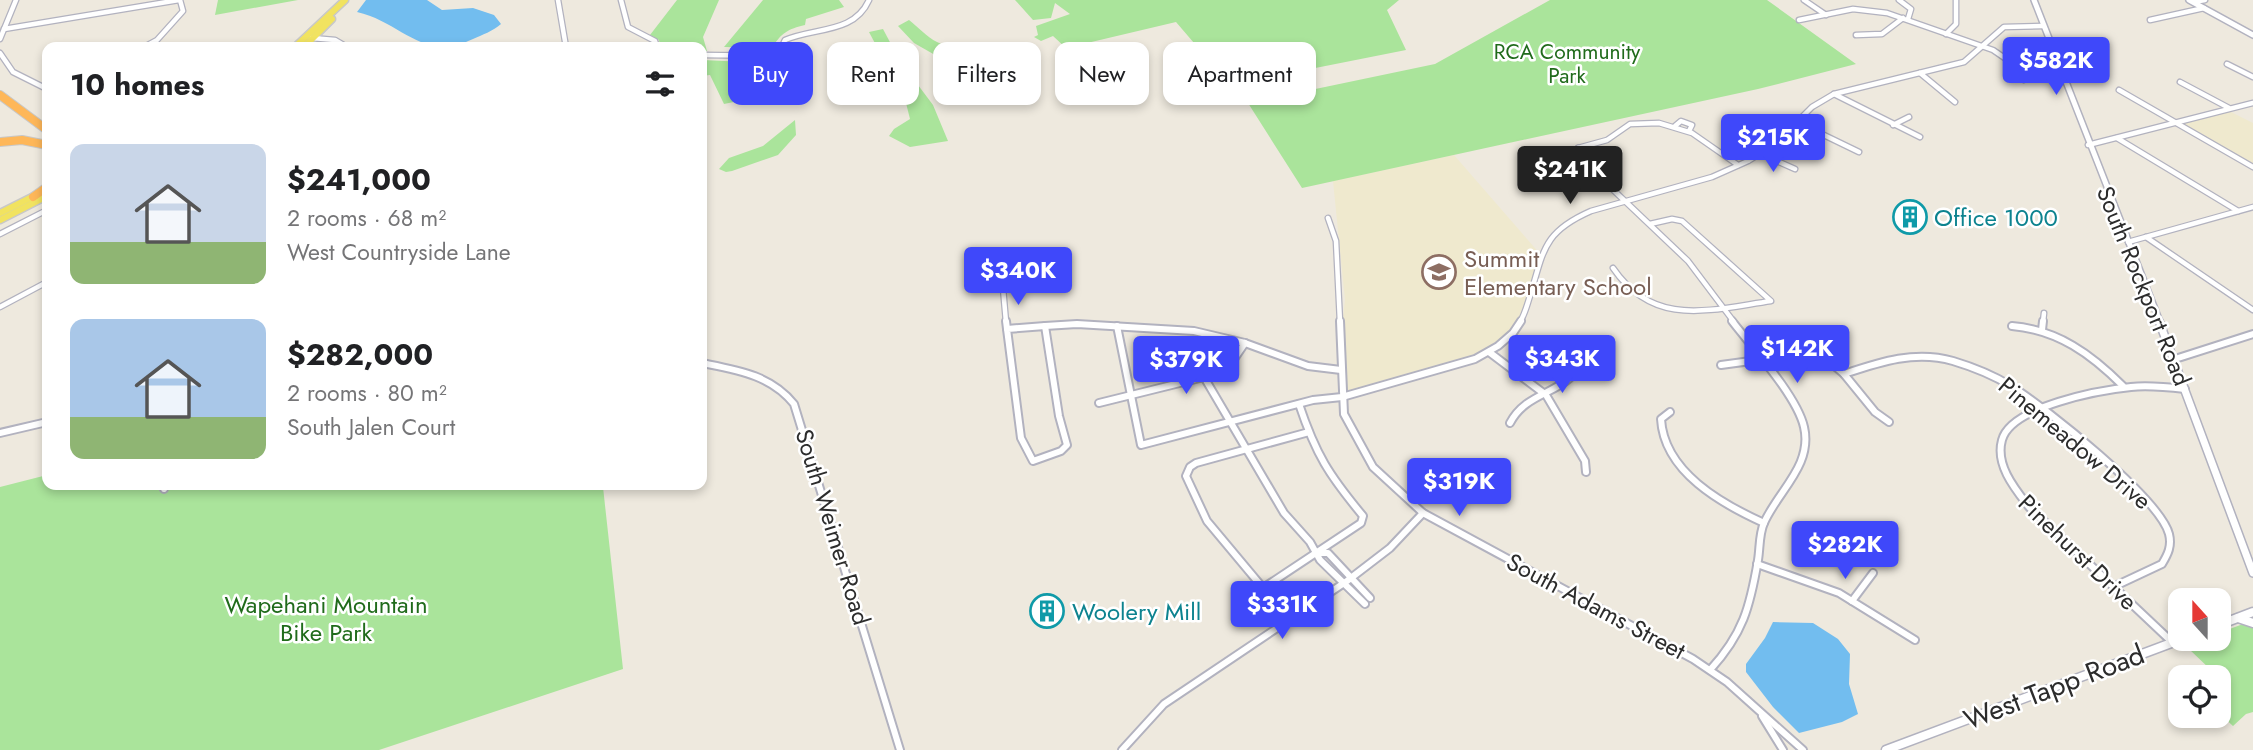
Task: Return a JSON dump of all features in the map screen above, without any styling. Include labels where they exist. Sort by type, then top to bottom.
[{"type":"highway","points":[[0,95],[42,126]]},
{"type":"highway","points":[[0,142],[22,140],[42,144]]},
{"type":"highway","points":[[33,197],[42,192]]},
{"type":"main road","points":[[300,42],[346,0]]},
{"type":"main road","points":[[310,42],[346,0]]},
{"type":"main road","points":[[0,213],[33,197]]},
{"type":"main road","points":[[0,220],[42,199]]},
{"type":"main road","points":[[2231,621],[2253,612]]},
{"type":"main road","points":[[2238,618],[2253,623]]},
{"type":"main road","name":"West Tapp Road","points":[[1886,750],[2168,644]]},
{"type":"street","points":[[0,38],[16,0]]},
{"type":"street","points":[[4,29],[180,0],[183,11],[153,42]]},
{"type":"street","points":[[558,0],[565,42]]},
{"type":"street","points":[[621,0],[626,24],[631,30],[655,42]]},
{"type":"street","points":[[784,42],[790,37],[859,18],[866,10],[869,0]]},
{"type":"street","points":[[1804,0],[1826,15]]},
{"type":"street","points":[[1856,35],[1885,33],[1911,16],[1911,9],[1899,0]]},
{"type":"street","points":[[1946,34],[1956,24],[1956,0]]},
{"type":"street","name":"South Rockport Road","points":[[2034,0],[2088,145],[2175,359],[2253,573]]},
{"type":"street","points":[[2192,1],[2205,0]]},
{"type":"street","points":[[2192,1],[2253,35]]},
{"type":"street","points":[[2150,20],[2203,8]]},
{"type":"street","points":[[1799,20],[1864,9],[1905,19],[2006,58],[2024,80]]},
{"type":"street","points":[[1117,326],[1141,445],[1299,404],[1342,397],[1450,367],[1489,352],[1507,339],[1519,325],[1527,309],[1542,253],[1552,236],[1582,215],[1712,177],[1739,165],[1761,154],[1812,107],[1834,94],[1964,62],[2002,28],[2018,25],[2043,26]]},
{"type":"street","points":[[2243,30],[2253,27]]},
{"type":"street","points":[[306,37],[338,42]]},
{"type":"street","points":[[0,53],[5,66],[18,76],[42,87]]},
{"type":"street","points":[[707,55],[728,56]]},
{"type":"street","points":[[2227,64],[2253,77]]},
{"type":"street","points":[[1920,73],[1955,102]]},
{"type":"street","points":[[2180,82],[2230,108]]},
{"type":"street","points":[[2119,90],[2253,167]]},
{"type":"street","points":[[1834,94],[1920,137]]},
{"type":"street","points":[[2088,145],[2253,103]]},
{"type":"street","points":[[1893,125],[1909,117]]},
{"type":"street","points":[[1710,670],[1733,643],[1746,621],[1753,597],[1764,523],[1805,448],[1805,428],[1801,414],[1688,261],[1605,181],[1596,166],[1578,148],[1603,141],[1622,127],[1650,122],[1689,131],[1739,165]]},
{"type":"street","points":[[1797,122],[1859,152]]},
{"type":"street","points":[[2117,138],[2238,211]]},
{"type":"street","points":[[1761,154],[1795,169]]},
{"type":"street","points":[[2127,242],[2253,207]]},
{"type":"street","points":[[0,234],[42,213]]},
{"type":"street","name":"South Adams Street","points":[[1328,218],[1336,242],[1344,414],[1373,467],[1423,513],[1678,649],[1710,670],[1803,750]]},
{"type":"street","points":[[1613,268],[1626,286],[1656,307],[1680,312],[1771,301],[1682,221],[1672,219],[1650,224]]},
{"type":"street","points":[[2146,237],[2253,310]]},
{"type":"street","points":[[1,305],[42,284]]},
{"type":"street","points":[[1003,288],[1021,438],[1033,461],[1061,451],[1067,445],[1059,416],[1045,325]]},
{"type":"street","points":[[2042,330],[2044,313]]},
{"type":"street","points":[[1007,329],[1045,325],[1194,331],[1245,343],[1308,366],[1341,370]]},
{"type":"street","points":[[2012,326],[2042,330],[2089,354],[2123,386]]},
{"type":"street","points":[[2175,359],[2253,334]]},
{"type":"street","points":[[1099,403],[1204,377],[1232,362],[1245,343]]},
{"type":"street","points":[[1489,352],[1546,395],[1585,461],[1586,472]]},
{"type":"street","points":[[1510,423],[1515,410],[1566,384],[1586,362],[1588,352]]},
{"type":"street","points":[[1721,365],[1818,352],[1844,373],[1875,412],[1889,422]]},
{"type":"street","name":"Pinemeadow Drive","points":[[1844,373],[1891,359],[1917,356],[1953,361],[1991,374],[2023,393],[2139,491],[2166,526],[2170,542],[2167,558],[2162,564],[2113,587]]},
{"type":"street","name":"South Weimer Road","points":[[707,364],[765,379],[782,390],[794,404],[900,750]]},
{"type":"street","points":[[1204,377],[1264,484],[1292,524],[1319,553],[1320,560],[1365,604]]},
{"type":"street","name":"Pinehurst Drive","points":[[2168,633],[2030,511],[2007,477],[2001,450],[2006,431],[2019,417],[2040,408],[2123,386],[2154,385],[2185,389]]},
{"type":"street","points":[[1236,606],[1361,523],[1363,516],[1329,475],[1299,404]]},
{"type":"street","points":[[1670,412],[1661,419],[1661,428],[1666,442],[1688,477],[1711,497],[1764,523]]},
{"type":"street","points":[[0,433],[42,423]]},
{"type":"street","points":[[1262,588],[1226,547],[1186,479],[1190,467],[1309,432]]},
{"type":"street","points":[[1122,750],[1164,704],[1343,584],[1390,548],[1423,513]]},
{"type":"street","points":[[1319,553],[1328,553],[1370,597]]},
{"type":"street","points":[[1757,564],[1821,585],[1852,601],[1895,632],[1915,640]]},
{"type":"street","points":[[1852,601],[1873,573]]},
{"type":"street","name":"South Adams Street","points":[[1753,705],[1783,750]]},
{"type":"shaded area","points":[[2229,111],[2253,123],[2253,164],[2180,124]]},
{"type":"shaded area","name":"Summit Elementary School","points":[[1454,155],[1541,255],[1521,326],[1488,352],[1340,397],[1340,343],[1345,300],[1333,181]]},
{"type":"green space","points":[[218,0],[298,0],[215,15]]},
{"type":"green space","points":[[677,0],[719,0],[703,37],[704,42],[659,42],[650,35]]},
{"type":"green space","points":[[763,0],[839,0],[844,7],[806,19],[805,25],[786,32],[777,42],[728,42]]},
{"type":"green space","points":[[1015,0],[1399,0],[1387,10],[1406,50],[1316,68],[1316,42],[1193,42],[1176,22],[1091,42],[1060,42],[1053,36],[1041,41],[1034,37],[1038,35],[1036,26],[1070,14],[1055,3],[1051,18],[1033,20]]},
{"type":"green space","name":"RCA Community Park","points":[[1550,0],[1767,0],[1856,64],[1758,89],[1302,188],[1249,105],[1316,105],[1316,89],[1435,64]]},
{"type":"green space","points":[[909,20],[937,42],[933,42],[933,54],[919,46],[919,42],[913,42],[898,26]]},
{"type":"green space","points":[[883,29],[890,42],[874,42],[869,32]]},
{"type":"green space","points":[[707,60],[728,61],[728,103],[724,104],[710,75],[707,75]]},
{"type":"green space","points":[[919,86],[933,105],[948,141],[910,147],[889,136],[894,129],[910,119],[906,105],[919,105]]},
{"type":"green space","points":[[795,120],[796,135],[778,155],[732,171],[719,169],[729,158],[763,146]]},
{"type":"green space","name":"Wapehani Mountain Bike Park","points":[[42,476],[42,490],[603,490],[623,669],[379,750],[0,750],[0,487]]},
{"type":"green space","points":[[2243,624],[2253,626],[2253,712],[2246,714],[2233,726],[2231,665],[2206,665],[2191,651],[2231,651],[2231,628]]},
{"type":"water","points":[[366,0],[427,0],[442,10],[473,8],[494,15],[501,24],[464,42],[422,42],[373,17],[357,12]]},
{"type":"water","points":[[1773,622],[1813,623],[1838,639],[1850,654],[1849,684],[1858,714],[1842,722],[1799,733],[1773,707],[1746,672],[1746,664]]},
{"type":"place","name":"Office 1000","points":[[1910,217]]},
{"type":"place","name":"Summit Elementary School","points":[[1439,272]]},
{"type":"place","name":"Woolery Mill","points":[[1047,611]]}]
